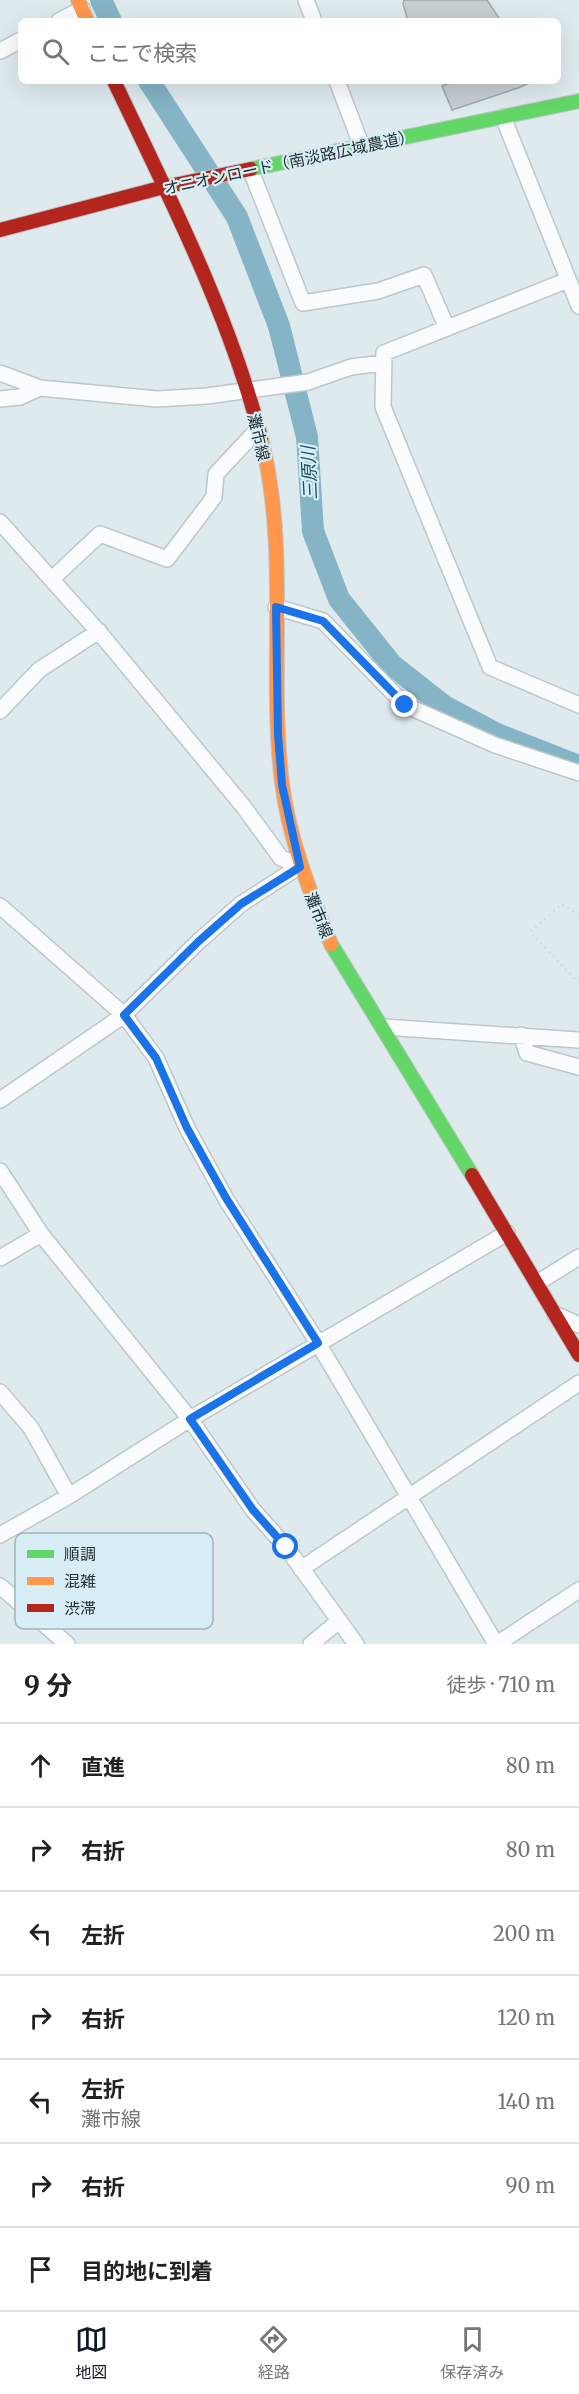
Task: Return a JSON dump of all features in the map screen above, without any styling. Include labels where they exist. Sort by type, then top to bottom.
[{"type":"main road","name":"灘市線","points":[[115,84],[197,256],[254,391],[258,429],[271,501],[276,607],[278,734],[282,785],[300,867],[332,945],[384,1027],[579,1355]]},
{"type":"main road","name":"オニオンロード（南淡路広域農道）","points":[[0,230],[164,187],[188,184],[579,101]]},
{"type":"street","points":[[306,0],[313,18]]},
{"type":"street","points":[[66,18],[83,10]]},
{"type":"street","points":[[0,51],[18,42]]},
{"type":"street","points":[[338,84],[362,147]]},
{"type":"street","points":[[503,117],[579,306]]},
{"type":"street","points":[[245,172],[303,303],[378,291],[424,275],[447,328]]},
{"type":"street","points":[[568,280],[384,353],[383,407],[490,667],[579,705]]},
{"type":"street","points":[[0,373],[40,388],[157,399],[254,391],[308,382],[351,367],[383,363]]},
{"type":"street","points":[[0,399],[20,397],[40,388]]},
{"type":"street","points":[[52,579],[100,534],[168,559],[214,497],[216,474],[258,429]]},
{"type":"street","points":[[0,522],[99,631],[243,806],[281,858],[300,867]]},
{"type":"street","points":[[276,607],[323,621],[405,705],[495,745],[579,772]]},
{"type":"street","points":[[0,711],[39,670],[99,631]]},
{"type":"street","points":[[0,1100],[124,1015],[199,941],[241,904],[300,867]]},
{"type":"street","points":[[0,906],[124,1015],[156,1058],[187,1128],[226,1198],[318,1343],[408,1498],[497,1644],[579,1590]]},
{"type":"street","points":[[384,1027],[579,1040]]},
{"type":"street","points":[[521,1035],[527,1053],[579,1067]]},
{"type":"street","points":[[0,1172],[41,1234],[190,1419],[253,1510],[279,1539],[356,1644]]},
{"type":"street","points":[[0,1535],[69,1496],[190,1419],[507,1233]]},
{"type":"street","points":[[0,1258],[41,1234]]},
{"type":"street","points":[[537,1283],[579,1257]]},
{"type":"street","points":[[555,1314],[579,1325]]},
{"type":"street","points":[[301,1569],[579,1383]]},
{"type":"street","points":[[0,1392],[31,1428],[69,1496]]},
{"type":"street","points":[[0,1586],[15,1599]]},
{"type":"street","points":[[311,1644],[339,1621]]},
{"type":"street","points":[[50,1629],[67,1644]]},
{"type":"path","points":[[579,915],[562,904],[530,932],[579,983]]},
{"type":"building","points":[[404,0],[487,0],[499,18],[407,18]]},
{"type":"building","points":[[447,84],[527,84],[452,110],[442,86]]},
{"type":"waterway","name":"三原川","points":[[101,0],[110,18]]},
{"type":"waterway","name":"三原川","points":[[151,84],[237,217],[279,326],[307,437],[313,531],[339,599],[392,665],[444,706],[497,734],[579,766]]},
{"type":"traffic: fast","points":[[251,169],[579,101]]},
{"type":"traffic: fast","points":[[331,944],[472,1175]]},
{"type":"traffic: slow","points":[[78,0],[86,18]]},
{"type":"traffic: slow","points":[[261,438],[270,481],[275,524],[278,740],[282,783],[295,845],[331,944]]},
{"type":"traffic: jam","points":[[115,84],[215,301],[248,392],[261,438]]},
{"type":"traffic: jam","points":[[0,230],[164,187],[251,169]]},
{"type":"traffic: jam","points":[[472,1175],[579,1355]]},
{"type":"route","points":[[286,1547],[253,1510],[190,1419],[318,1343],[226,1198],[187,1128],[156,1058],[124,1015],[199,941],[241,904],[300,867],[282,785],[278,734],[276,607],[323,621],[405,705]]}]
